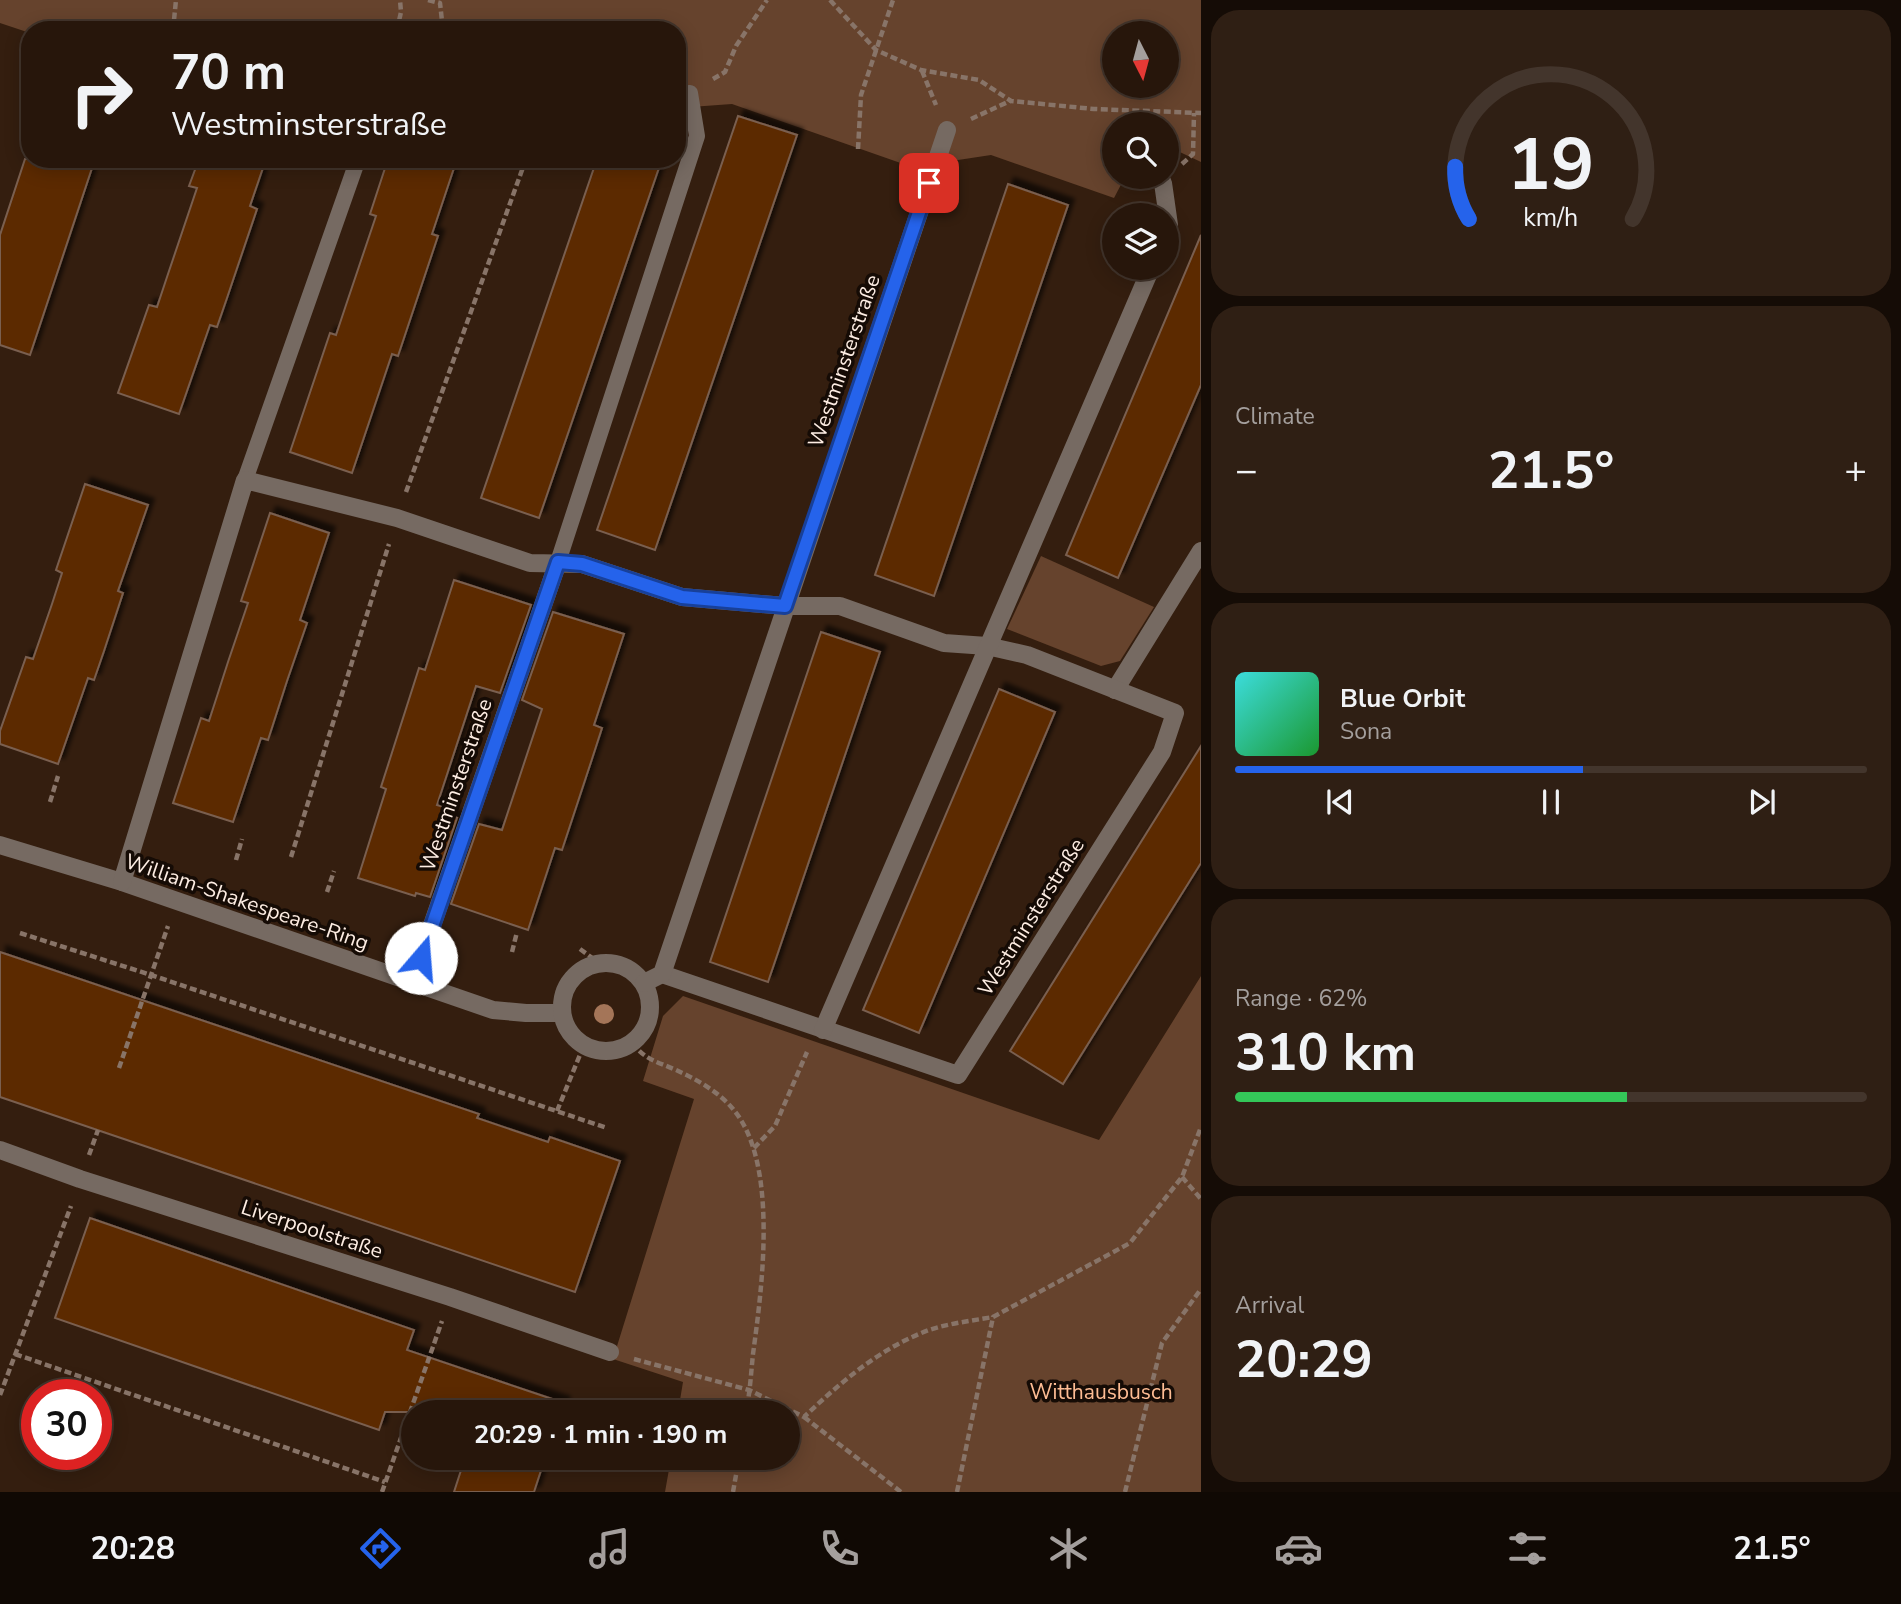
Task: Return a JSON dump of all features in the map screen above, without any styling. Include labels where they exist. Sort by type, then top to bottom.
[{"type":"street","name":"Westminsterstraße","points":[[245,480],[397,518],[530,563],[582,564],[682,597],[785,606],[840,606],[944,643],[987,646],[1027,655],[1175,713],[1162,752],[958,1075],[662,974],[785,606],[947,131]]},
{"type":"street","points":[[822,1030],[1146,280]]},
{"type":"street","points":[[122,883],[245,480]]},
{"type":"street","points":[[1115,690],[1201,551]]},
{"type":"street","name":"Westminsterstraße","points":[[412,983],[558,562]]},
{"type":"street","name":"William-Shakespeare-Ring","points":[[0,845],[122,883],[493,1010],[562,1013]]},
{"type":"street","points":[[599,962],[612,962],[625,966],[644,983],[650,995],[651,1009],[648,1022],[632,1043],[608,1051],[584,1045],[574,1038],[566,1026],[562,999],[566,986],[574,975],[586,967],[599,962]]},
{"type":"street","points":[[644,983],[662,974]]},
{"type":"street","name":"Liverpoolstraße","points":[[0,1150],[80,1179],[450,1297],[610,1352]]},
{"type":"lane","name":"Westminsterstraße","points":[[558,562],[697,136],[690,93]]},
{"type":"lane","points":[[245,480],[355,168]]},
{"type":"path","points":[[174,21],[176,0]]},
{"type":"path","points":[[399,21],[400,0]]},
{"type":"path","points":[[428,0],[440,3],[442,21]]},
{"type":"path","points":[[690,93],[725,72],[736,47],[767,0]]},
{"type":"path","points":[[830,0],[876,50],[921,70],[979,80],[1011,101],[1094,109],[1201,113]]},
{"type":"path","points":[[858,149],[861,95],[893,0]]},
{"type":"path","points":[[921,70],[947,131],[1011,101]]},
{"type":"path","points":[[1179,167],[1193,153],[1194,113]]},
{"type":"path","points":[[50,802],[58,776]]},
{"type":"path","points":[[236,860],[242,839]]},
{"type":"path","points":[[327,892],[334,871]]},
{"type":"path","points":[[119,1068],[176,902]]},
{"type":"path","points":[[512,952],[517,932]]},
{"type":"path","points":[[20,933],[607,1128]]},
{"type":"path","points":[[580,949],[599,962]]},
{"type":"path","points":[[754,1148],[775,1126],[813,1039],[822,1030]]},
{"type":"path","points":[[632,1043],[643,1056],[678,1070],[719,1096],[734,1110],[754,1148],[763,1203],[762,1253],[759,1311],[748,1400]]},
{"type":"path","points":[[557,1111],[584,1045]]},
{"type":"path","points":[[804,1417],[844,1380],[910,1338],[950,1324],[993,1317],[1130,1243],[1182,1177],[1201,1127]]},
{"type":"path","points":[[1182,1177],[1201,1199]]},
{"type":"path","points":[[0,1395],[80,1179]]},
{"type":"path","points":[[1125,1492],[1162,1343],[1201,1289]]},
{"type":"path","points":[[382,1492],[450,1297]]},
{"type":"path","points":[[957,1492],[993,1317]]},
{"type":"path","points":[[610,1352],[749,1390],[804,1417],[901,1492]]},
{"type":"path","points":[[15,1354],[385,1482]]},
{"type":"path","points":[[733,1492],[737,1470]]},
{"type":"green space","points":[[0,0],[1201,0],[1201,162],[1179,152],[1179,112],[1102,112],[1102,189],[1119,189],[1114,198],[991,155],[912,167],[732,104],[686,107],[686,21],[21,21],[21,30],[0,23]]},
{"type":"green space","points":[[1041,556],[1154,607],[1120,661],[1101,666],[1007,629]]},
{"type":"green space","name":"Witthausbusch","points":[[1201,976],[1201,1492],[665,1492],[669,1470],[800,1470],[800,1400],[680,1400],[683,1382],[613,1359],[694,1099],[643,1081],[663,1016],[683,996],[1099,1140]]},
{"type":"building","points":[[738,116],[797,135],[655,550],[597,530]]},
{"type":"building","points":[[22,168],[92,168],[30,355],[0,345],[0,235]]},
{"type":"building","points":[[196,168],[263,168],[250,206],[257,209],[227,298],[217,327],[210,325],[179,414],[118,393],[149,305],[157,307],[197,188],[189,186]]},
{"type":"building","points":[[385,168],[454,168],[432,234],[438,236],[398,356],[392,354],[352,473],[290,452],[330,333],[336,335],[376,216],[370,214]]},
{"type":"building","points":[[594,168],[659,168],[539,518],[481,498]]},
{"type":"building","points":[[1008,184],[1068,205],[934,596],[875,575]]},
{"type":"building","points":[[1201,235],[1201,385],[1118,578],[1066,555]]},
{"type":"building","points":[[85,484],[148,505],[118,591],[123,593],[94,680],[88,678],[58,764],[0,744],[0,731],[26,657],[33,659],[52,604],[62,573],[56,570]]},
{"type":"building","points":[[270,513],[329,533],[300,620],[307,623],[268,740],[261,738],[233,822],[173,803],[201,718],[209,721],[248,603],[241,601]]},
{"type":"building","points":[[454,580],[531,605],[500,693],[476,686],[437,805],[444,807],[442,813],[457,818],[430,897],[416,893],[415,896],[358,878],[386,789],[381,787],[419,668],[425,670]]},
{"type":"building","points":[[553,612],[624,634],[594,725],[602,728],[592,759],[562,850],[555,848],[528,930],[451,904],[479,824],[502,830],[542,709],[522,700]]},
{"type":"building","points":[[821,632],[880,652],[768,982],[710,962]]},
{"type":"building","points":[[999,689],[1055,712],[919,1033],[863,1010]]},
{"type":"building","points":[[1201,746],[1201,863],[1063,1084],[1010,1051]]},
{"type":"building","points":[[0,952],[479,1114],[477,1118],[548,1142],[550,1137],[620,1161],[575,1292],[0,1097]]},
{"type":"building","points":[[90,1218],[414,1330],[407,1350],[555,1400],[401,1400],[401,1412],[385,1412],[379,1430],[55,1318]]},
{"type":"building","points":[[461,1470],[541,1470],[534,1492],[454,1492]]},
{"type":"route","points":[[421,958],[558,562],[582,564],[682,597],[785,606],[929,183]]}]
